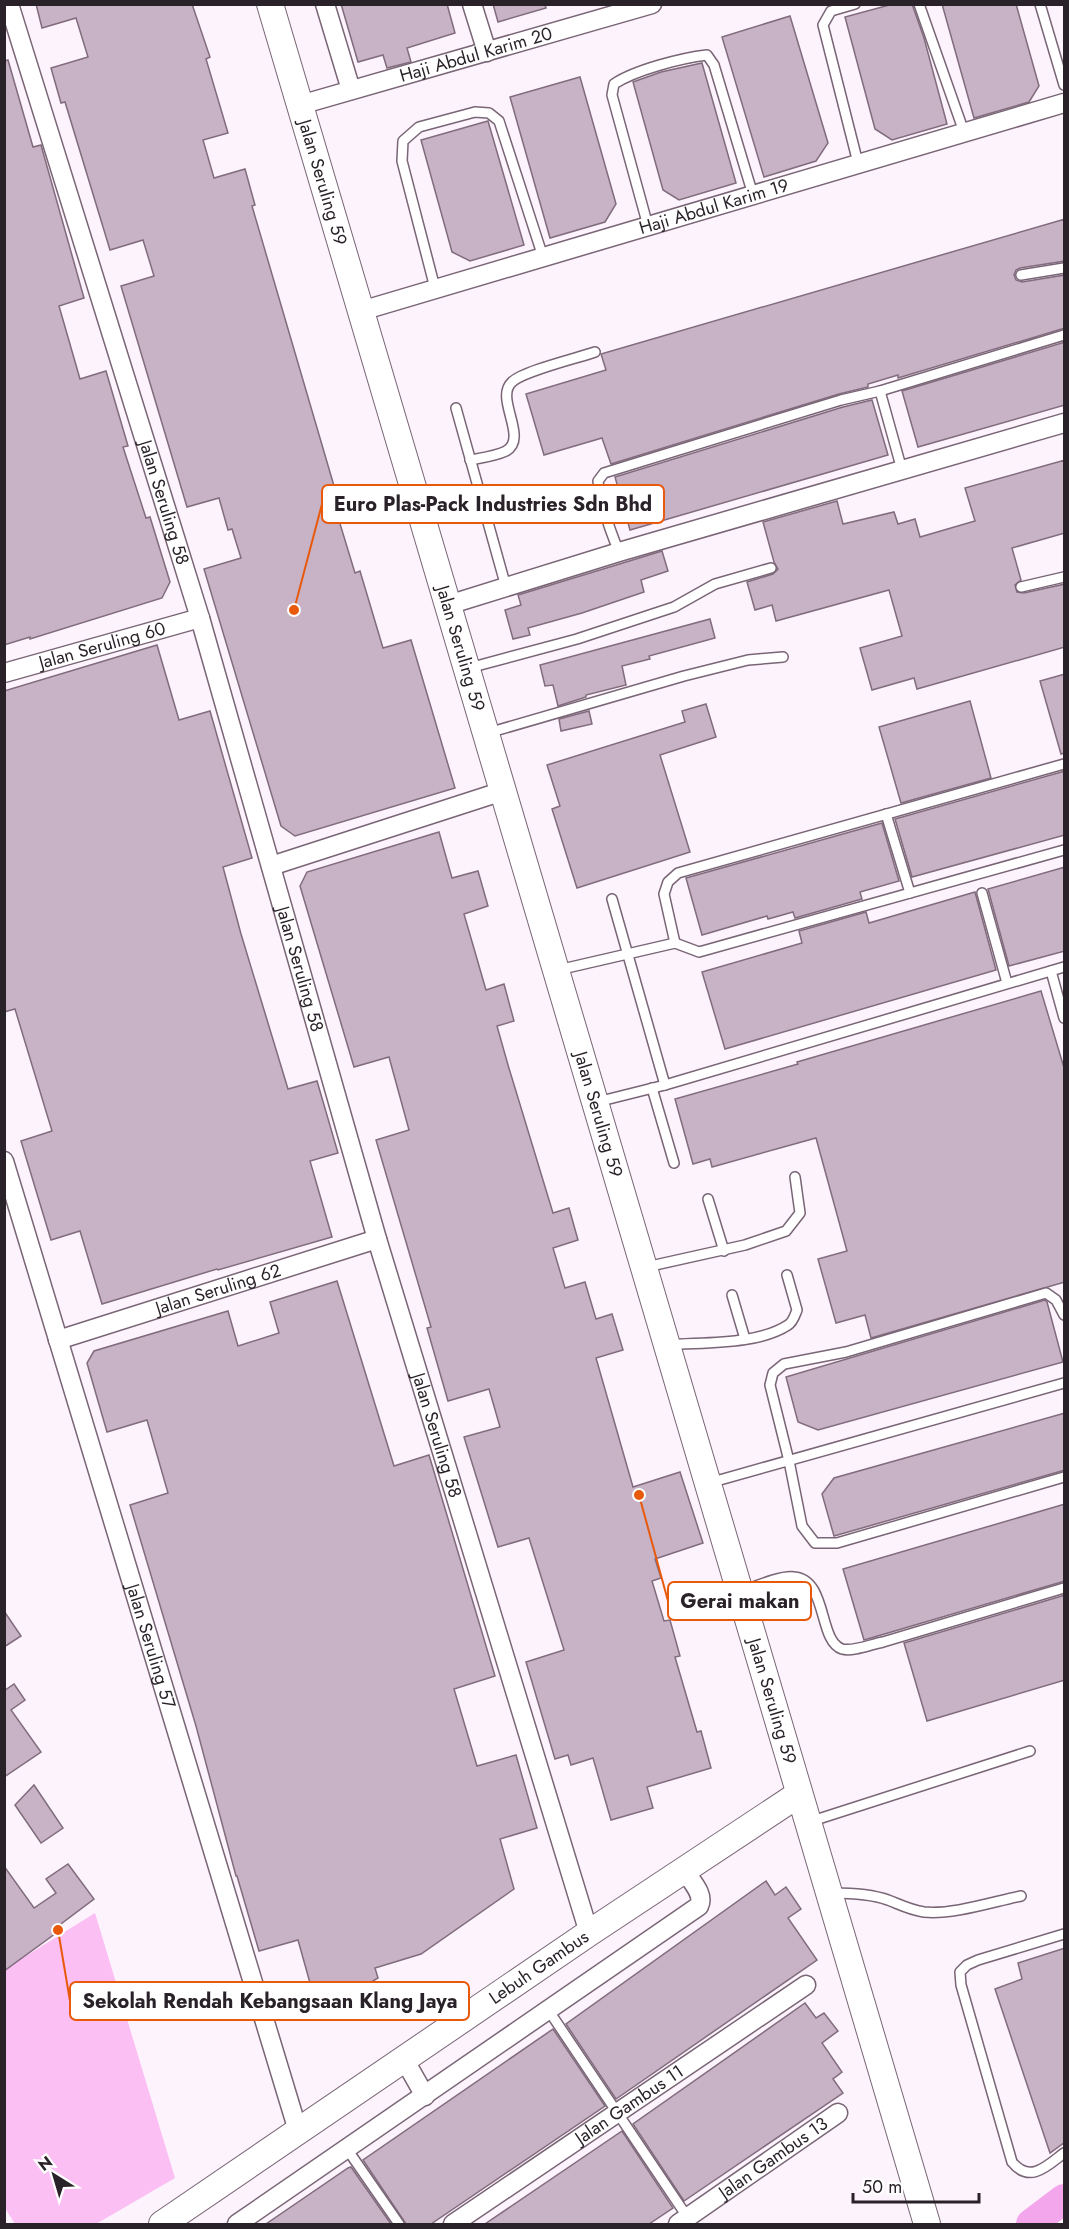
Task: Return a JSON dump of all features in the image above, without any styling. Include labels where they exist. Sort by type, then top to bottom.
[{"type":"main road","name":"Jalan Seruling 59","points":[[270,4],[927,2224]]},
{"type":"main road","name":"Lebuh Gambus","points":[[162,2224],[589,1933],[799,1794]]},
{"type":"street","name":"Jalan Seruling 58","points":[[9,4],[200,618],[377,1239],[589,1933]]},
{"type":"street","points":[[325,4],[351,90]]},
{"type":"street","points":[[472,4],[487,52]]},
{"type":"street","name":"Haji Abdul Karim 20","points":[[300,105],[487,52],[611,10],[652,4]]},
{"type":"street","name":"Haji Abdul Karim 19","points":[[361,311],[1065,103]]},
{"type":"street","points":[[448,605],[619,552],[1065,423]]},
{"type":"street","name":"Jalan Seruling 60","points":[[4,673],[200,618]]},
{"type":"street","points":[[271,866],[503,791]]},
{"type":"street","name":"Jalan Seruling 57","points":[[4,1161],[298,2131]]},
{"type":"street","name":"Jalan Seruling 62","points":[[58,1340],[377,1239]]},
{"type":"street","points":[[237,2224],[699,1906],[702,1901],[700,1895],[684,1870]]},
{"type":"street","name":"Jalan Gambus 11","points":[[453,2224],[806,1985]]},
{"type":"street","points":[[404,2059],[425,2096]]},
{"type":"street","name":"Jalan Gambus 13","points":[[683,2221],[838,2113]]},
{"type":"lane","points":[[855,4],[831,11],[824,25],[858,164]]},
{"type":"lane","points":[[919,4],[964,132]]},
{"type":"lane","points":[[1040,4],[1065,85]]},
{"type":"lane","points":[[648,226],[612,95],[614,84],[624,77],[691,57],[707,55],[714,65],[753,195]]},
{"type":"lane","points":[[435,288],[402,161],[403,141],[419,127],[475,112],[489,113],[498,121],[543,257]]},
{"type":"lane","points":[[1021,275],[1065,268]]},
{"type":"lane","points":[[619,552],[599,496],[598,481],[604,473],[840,400],[880,392],[1065,336]]},
{"type":"lane","points":[[470,460],[505,451],[512,446],[514,437],[506,394],[512,381],[595,352]]},
{"type":"lane","points":[[880,392],[902,470]]},
{"type":"lane","points":[[456,408],[506,587]]},
{"type":"lane","points":[[466,669],[577,639],[674,607],[715,584],[771,568]]},
{"type":"lane","points":[[1021,587],[1065,578]]},
{"type":"lane","points":[[486,734],[684,676],[748,660],[783,657]]},
{"type":"lane","points":[[675,943],[664,894],[668,882],[678,873],[1065,764]]},
{"type":"lane","points":[[886,814],[910,893]]},
{"type":"lane","points":[[556,971],[675,943],[699,952],[1065,850]]},
{"type":"lane","points":[[982,893],[1007,983]]},
{"type":"lane","points":[[612,899],[665,1085]]},
{"type":"lane","points":[[595,1103],[665,1085],[1065,967]]},
{"type":"lane","points":[[1051,971],[1065,1018]]},
{"type":"lane","points":[[652,1088],[674,1163]]},
{"type":"lane","points":[[643,1268],[724,1251],[786,1231],[800,1213],[795,1177]]},
{"type":"lane","points":[[708,1198],[724,1251]]},
{"type":"lane","points":[[666,1345],[745,1339],[772,1333],[790,1324],[798,1310],[787,1275]]},
{"type":"lane","points":[[1065,1315],[1056,1300],[1046,1293],[846,1352],[784,1364],[773,1373],[770,1385],[802,1526],[815,1542],[837,1543],[1065,1477]]},
{"type":"lane","points":[[732,1294],[745,1339]]},
{"type":"lane","points":[[707,1484],[1065,1383]]},
{"type":"lane","points":[[739,1592],[792,1576],[802,1579],[812,1585],[833,1641],[842,1649],[883,1641],[1065,1588]]},
{"type":"lane","points":[[808,1822],[1030,1751]]},
{"type":"lane","points":[[828,1893],[856,1894],[887,1900],[907,1909],[927,1912],[947,1911],[1021,1896]]},
{"type":"lane","points":[[1065,1934],[978,1960],[966,1965],[960,1972],[961,1985],[1012,2162],[1019,2171],[1030,2174],[1065,2153]]},
{"type":"lane","points":[[549,2011],[618,2114],[683,2221]]},
{"type":"lane","points":[[347,2149],[399,2224]]},
{"type":"shaded area","points":[[95,1913],[175,2178],[96,2224],[15,2224],[5,2208],[5,1969]]},
{"type":"building","points":[[36,4],[192,4],[210,57],[206,59],[228,133],[203,140],[214,178],[245,169],[255,205],[252,206],[339,503],[334,504],[355,573],[360,571],[383,648],[411,640],[455,788],[295,836],[281,826],[204,569],[241,558],[232,529],[228,530],[219,498],[187,507],[121,286],[154,276],[143,240],[110,250],[65,102],[61,103],[51,68],[88,57],[76,18],[42,28]]},
{"type":"building","points":[[341,4],[447,4],[455,33],[407,48],[411,62],[387,68],[383,55],[358,62]]},
{"type":"building","points":[[493,4],[545,4],[546,8],[498,22]]},
{"type":"building","points":[[893,4],[912,4],[924,38],[947,124],[892,140],[875,129],[845,17]]},
{"type":"building","points":[[942,4],[1016,4],[1039,86],[1029,102],[974,118]]},
{"type":"building","points":[[790,16],[828,143],[816,161],[764,177],[722,37]]},
{"type":"building","points":[[8,60],[33,147],[41,145],[84,298],[59,306],[80,379],[106,371],[128,446],[123,447],[146,518],[150,517],[170,582],[162,598],[4,645],[4,61]]},
{"type":"building","points":[[702,63],[736,183],[679,200],[663,190],[633,82],[661,72]]},
{"type":"building","points":[[580,77],[616,204],[605,222],[550,238],[510,97]]},
{"type":"building","points":[[488,121],[524,245],[470,261],[452,252],[421,140]]},
{"type":"building","points":[[1065,219],[1065,261],[1020,268],[1014,275],[1016,280],[1022,282],[1065,275],[1065,328],[898,378],[898,375],[868,384],[868,387],[611,464],[602,438],[544,455],[526,394],[606,370],[601,354]]},
{"type":"building","points":[[1065,342],[1065,405],[918,447],[902,391]]},
{"type":"building","points":[[872,400],[888,455],[630,530],[615,477]]},
{"type":"building","points":[[1065,460],[1065,533],[1012,548],[1021,580],[1015,585],[1017,592],[1024,593],[1065,584],[1065,647],[917,689],[914,678],[872,690],[860,648],[902,636],[889,590],[776,621],[772,605],[755,610],[747,582],[773,574],[778,569],[763,522],[837,501],[843,524],[894,512],[898,524],[915,519],[920,537],[975,521],[965,488]]},
{"type":"building","points":[[662,551],[668,571],[641,580],[644,592],[528,628],[530,635],[513,639],[505,610],[521,605],[518,595]]},
{"type":"building","points":[[710,619],[715,638],[622,666],[626,685],[586,695],[586,697],[558,706],[553,685],[545,686],[540,665]]},
{"type":"building","points":[[157,645],[179,720],[210,711],[252,858],[223,867],[241,934],[288,1089],[317,1081],[338,1153],[310,1161],[332,1237],[102,1304],[80,1231],[51,1240],[21,1141],[52,1131],[15,1009],[4,1012],[4,691]]},
{"type":"building","points":[[1065,674],[1065,753],[1061,754],[1040,681]]},
{"type":"building","points":[[970,701],[991,778],[901,803],[879,727]]},
{"type":"building","points":[[706,704],[716,737],[660,755],[690,852],[577,888],[552,809],[560,806],[547,765],[685,722],[682,711]]},
{"type":"building","points":[[589,711],[592,724],[561,731],[559,719]]},
{"type":"building","points":[[1065,771],[1065,835],[912,877],[895,819]]},
{"type":"building","points":[[882,823],[899,881],[860,892],[862,899],[795,918],[793,912],[768,919],[767,916],[702,935],[686,878]]},
{"type":"building","points":[[439,832],[452,878],[478,871],[488,906],[464,914],[486,990],[504,984],[514,1021],[497,1026],[553,1213],[569,1208],[578,1240],[553,1248],[565,1288],[585,1282],[596,1319],[612,1314],[623,1350],[596,1358],[633,1487],[680,1472],[703,1543],[655,1559],[661,1578],[652,1581],[664,1621],[670,1620],[680,1656],[675,1657],[697,1732],[701,1731],[711,1768],[647,1787],[653,1808],[611,1820],[593,1758],[571,1765],[568,1755],[555,1759],[526,1662],[564,1650],[529,1538],[498,1547],[464,1437],[500,1427],[489,1389],[448,1401],[427,1328],[431,1327],[376,1140],[409,1130],[389,1057],[354,1067],[300,886],[307,872]]},
{"type":"building","points":[[1065,867],[1065,951],[1009,966],[988,889]]},
{"type":"building","points":[[975,892],[996,970],[725,1049],[702,972],[802,943],[799,931],[866,912],[869,923]]},
{"type":"building","points":[[1041,991],[1065,1071],[1065,1282],[871,1338],[865,1315],[836,1323],[818,1259],[847,1251],[816,1138],[712,1167],[710,1159],[693,1164],[675,1099]]},
{"type":"building","points":[[337,1281],[394,1466],[429,1455],[495,1676],[454,1689],[477,1766],[516,1755],[537,1828],[500,1839],[514,1889],[421,1954],[375,1968],[378,1978],[319,2015],[298,1940],[259,1951],[236,1876],[196,1726],[130,1505],[168,1493],[147,1420],[107,1432],[87,1363],[94,1351],[228,1311],[238,1346],[279,1333],[270,1302]]},
{"type":"building","points":[[1045,1300],[1063,1362],[818,1430],[798,1422],[786,1377]]},
{"type":"building","points":[[1065,1413],[1065,1470],[834,1536],[822,1494],[834,1478]]},
{"type":"building","points":[[1065,1504],[1065,1581],[864,1640],[843,1569]]},
{"type":"building","points":[[1065,1595],[1065,1680],[927,1721],[904,1643]]},
{"type":"building","points":[[4,1611],[21,1636],[4,1647]]},
{"type":"building","points":[[14,1684],[25,1700],[11,1710],[41,1752],[4,1777],[4,1691]]},
{"type":"building","points":[[34,1785],[63,1828],[41,1843],[15,1805]]},
{"type":"building","points":[[68,1864],[94,1899],[61,1924],[63,1928],[4,1971],[4,1866],[34,1908],[56,1893],[46,1879]]},
{"type":"building","points":[[766,1881],[775,1895],[786,1887],[801,1909],[788,1918],[817,1960],[616,2099],[566,2024]]},
{"type":"building","points":[[1065,1948],[1065,2142],[1050,2153],[995,1989],[1022,1979],[1018,1963]]},
{"type":"building","points":[[805,2003],[816,2018],[824,2013],[838,2031],[822,2043],[842,2072],[833,2079],[843,2093],[684,2201],[633,2124]]},
{"type":"building","points":[[553,2029],[605,2106],[431,2224],[406,2224],[363,2160]]},
{"type":"building","points":[[622,2131],[673,2208],[649,2224],[485,2224]]},
{"type":"building","points":[[351,2167],[391,2224],[266,2224],[348,2168]]},
{"type":"waterway","points":[[1031,2224],[1064,2199]]},
{"type":"place","name":"Euro Plas-Pack Industries Sdn Bhd","points":[[294,610]]},
{"type":"place","name":"Gerai makan","points":[[639,1495]]},
{"type":"place","name":"Sekolah Rendah Kebangsaan Klang Jaya","points":[[58,1930]]}]
